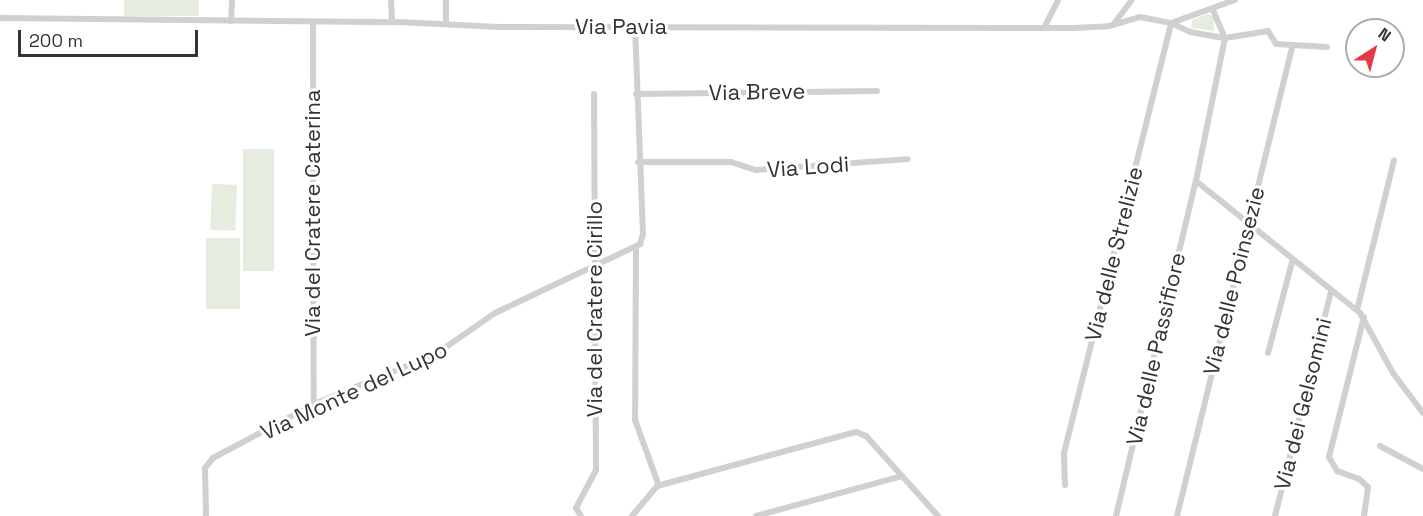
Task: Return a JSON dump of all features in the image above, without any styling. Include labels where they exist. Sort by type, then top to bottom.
[{"type":"street","points":[[231,21],[232,0]]},
{"type":"street","points":[[391,0],[392,22]]},
{"type":"street","points":[[446,0],[446,23]]},
{"type":"street","points":[[1045,26],[1058,0]]},
{"type":"street","points":[[1112,25],[1132,0]]},
{"type":"street","name":"Via Pavia","points":[[0,18],[635,27],[1045,26],[1112,25],[1140,17],[1171,23],[1213,10],[1235,0]]},
{"type":"street","points":[[1213,10],[1225,38]]},
{"type":"street","name":"Via del Cratere Caterina","points":[[313,22],[314,404]]},
{"type":"street","points":[[1171,23],[1190,32],[1225,38],[1268,31],[1275,44],[1327,47]]},
{"type":"street","name":"Via delle Strelizie","points":[[1065,485],[1064,453],[1171,23]]},
{"type":"street","points":[[635,27],[638,162],[643,237],[636,247],[635,420],[659,486]]},
{"type":"street","name":"Via delle Passifiore","points":[[1116,516],[1196,181],[1225,38]]},
{"type":"street","name":"Via delle Poinsezie","points":[[1177,516],[1293,45]]},
{"type":"street","name":"Via Breve","points":[[636,94],[878,91]]},
{"type":"street","name":"Via del Cratere Cirillo","points":[[581,516],[576,506],[590,486],[596,470],[594,94]]},
{"type":"street","name":"Via Lodi","points":[[638,162],[731,162],[756,170],[908,159]]},
{"type":"street","points":[[1357,310],[1394,160]]},
{"type":"street","points":[[1196,181],[1292,262],[1364,317],[1390,368],[1423,413]]},
{"type":"street","name":"Via Monte del Lupo","points":[[206,516],[208,461],[314,404],[436,354],[495,314],[636,247]]},
{"type":"street","points":[[1268,353],[1292,262]]},
{"type":"street","name":"Via dei Gelsomini","points":[[1275,516],[1331,291]]},
{"type":"street","points":[[1364,317],[1329,457],[1337,471],[1359,479],[1368,487],[1364,516]]},
{"type":"street","points":[[632,516],[648,492],[659,486],[856,432],[865,435],[938,516]]},
{"type":"street","points":[[1380,446],[1423,469]]},
{"type":"street","points":[[756,516],[902,476]]},
{"type":"shaded area","points":[[124,0],[199,0],[199,16],[124,16]]},
{"type":"shaded area","points":[[1208,14],[1214,17],[1214,31],[1191,28],[1192,20]]},
{"type":"shaded area","points":[[243,149],[274,149],[274,271],[243,271]]},
{"type":"shaded area","points":[[212,184],[237,185],[235,231],[210,230]]},
{"type":"shaded area","points":[[206,238],[240,238],[240,309],[206,309]]}]
